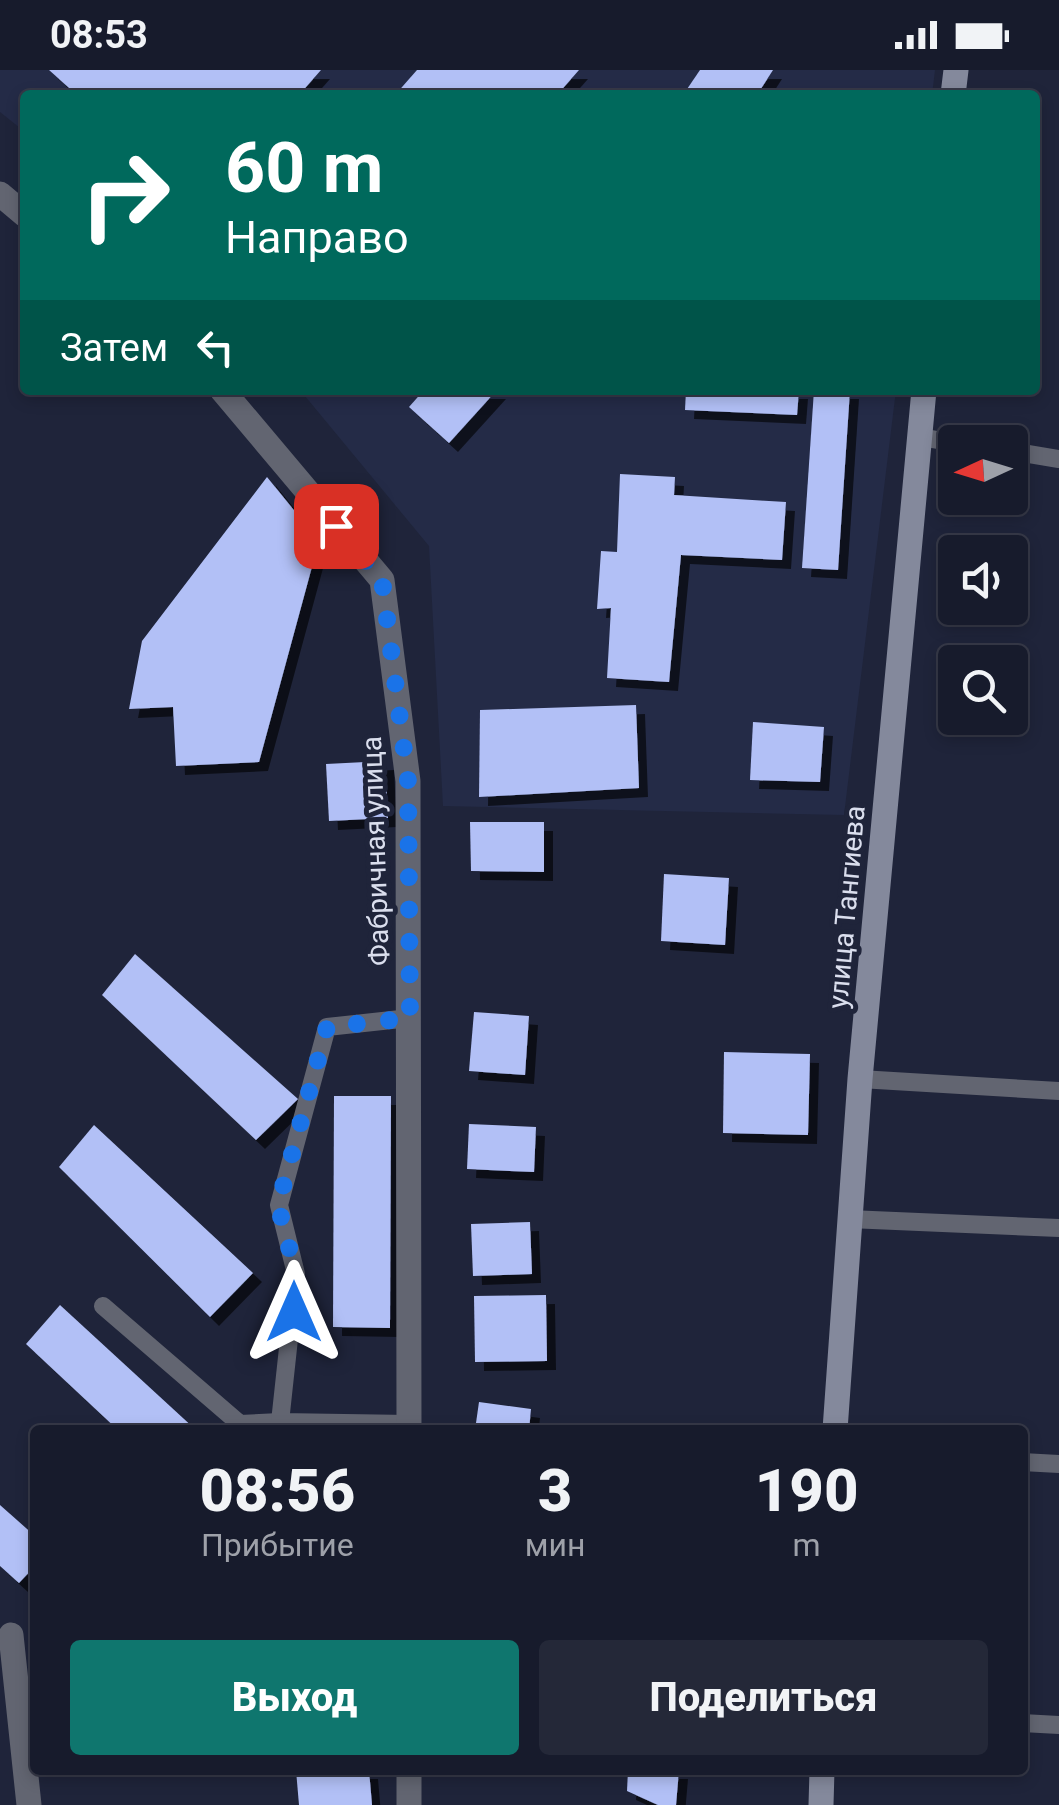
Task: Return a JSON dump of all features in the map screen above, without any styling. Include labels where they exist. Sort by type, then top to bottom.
[{"type":"main road","name":"улица Тангиева","points":[[835,1425],[860,1079],[924,395]]},
{"type":"main road","points":[[821,1805],[822,1775]]},
{"type":"street","points":[[0,194],[20,211]]},
{"type":"street","name":"Фабричная улица","points":[[226,395],[382,580],[408,781],[409,1425]]},
{"type":"street","points":[[11,1635],[29,1805]]},
{"type":"street","points":[[409,1775],[409,1805]]},
{"type":"lane","points":[[920,437],[938,440]]},
{"type":"lane","points":[[1028,454],[1059,459]]},
{"type":"lane","points":[[280,1422],[296,1274],[278,1205],[327,1027],[410,1018]]},
{"type":"lane","points":[[860,1079],[1059,1091]]},
{"type":"lane","points":[[849,1219],[1059,1228]]},
{"type":"lane","points":[[103,1306],[240,1424],[357,1425]]},
{"type":"lane","points":[[1028,1462],[1059,1464]]},
{"type":"lane","points":[[1028,1723],[1059,1725]]},
{"type":"shaded area","points":[[0,70],[935,70],[933,90],[20,90],[20,128],[0,112]]},
{"type":"shaded area","points":[[304,395],[895,395],[844,815],[443,806],[429,546]]},
{"type":"building","points":[[49,70],[321,70],[303,90],[71,90]]},
{"type":"building","points":[[417,70],[579,70],[561,90],[399,90]]},
{"type":"building","points":[[700,70],[773,70],[760,90],[686,90]]},
{"type":"building","points":[[420,395],[492,395],[449,443],[409,407]]},
{"type":"building","points":[[686,395],[799,395],[797,415],[685,410]]},
{"type":"building","points":[[814,395],[850,395],[838,570],[802,568]]},
{"type":"building","points":[[620,474],[675,477],[674,495],[786,502],[782,560],[681,555],[669,682],[607,678],[611,608],[597,609],[601,551],[617,552]]},
{"type":"building","points":[[267,477],[319,541],[259,762],[176,766],[173,707],[129,709],[142,641]]},
{"type":"building","points":[[636,705],[639,788],[479,797],[480,710]]},
{"type":"building","points":[[753,722],[824,727],[820,782],[750,780]]},
{"type":"building","points":[[385,761],[388,818],[329,821],[326,764]]},
{"type":"building","points":[[470,822],[544,822],[544,872],[471,871]]},
{"type":"building","points":[[664,874],[729,878],[725,945],[661,941]]},
{"type":"building","points":[[135,954],[298,1099],[256,1140],[102,995]]},
{"type":"building","points":[[474,1012],[529,1016],[525,1075],[469,1071]]},
{"type":"building","points":[[724,1052],[810,1054],[808,1135],[723,1133]]},
{"type":"building","points":[[334,1096],[391,1096],[390,1328],[333,1327]]},
{"type":"building","points":[[469,1124],[536,1127],[534,1172],[467,1169]]},
{"type":"building","points":[[94,1125],[253,1273],[210,1317],[59,1167]]},
{"type":"building","points":[[530,1222],[532,1274],[473,1276],[471,1224]]},
{"type":"building","points":[[546,1295],[547,1361],[475,1362],[474,1296]]},
{"type":"building","points":[[60,1305],[191,1425],[113,1425],[26,1344]]},
{"type":"building","points":[[479,1402],[531,1409],[529,1425],[476,1425]]},
{"type":"building","points":[[0,1505],[30,1532],[30,1571],[19,1583],[0,1566]]},
{"type":"building","points":[[296,1775],[369,1775],[372,1805],[299,1805]]},
{"type":"building","points":[[628,1775],[679,1775],[676,1805],[658,1805],[627,1791]]},
{"type":"route","points":[[294,1312],[296,1274],[278,1205],[294,1160],[327,1027],[410,1018],[408,781],[382,580],[336,526]]}]
